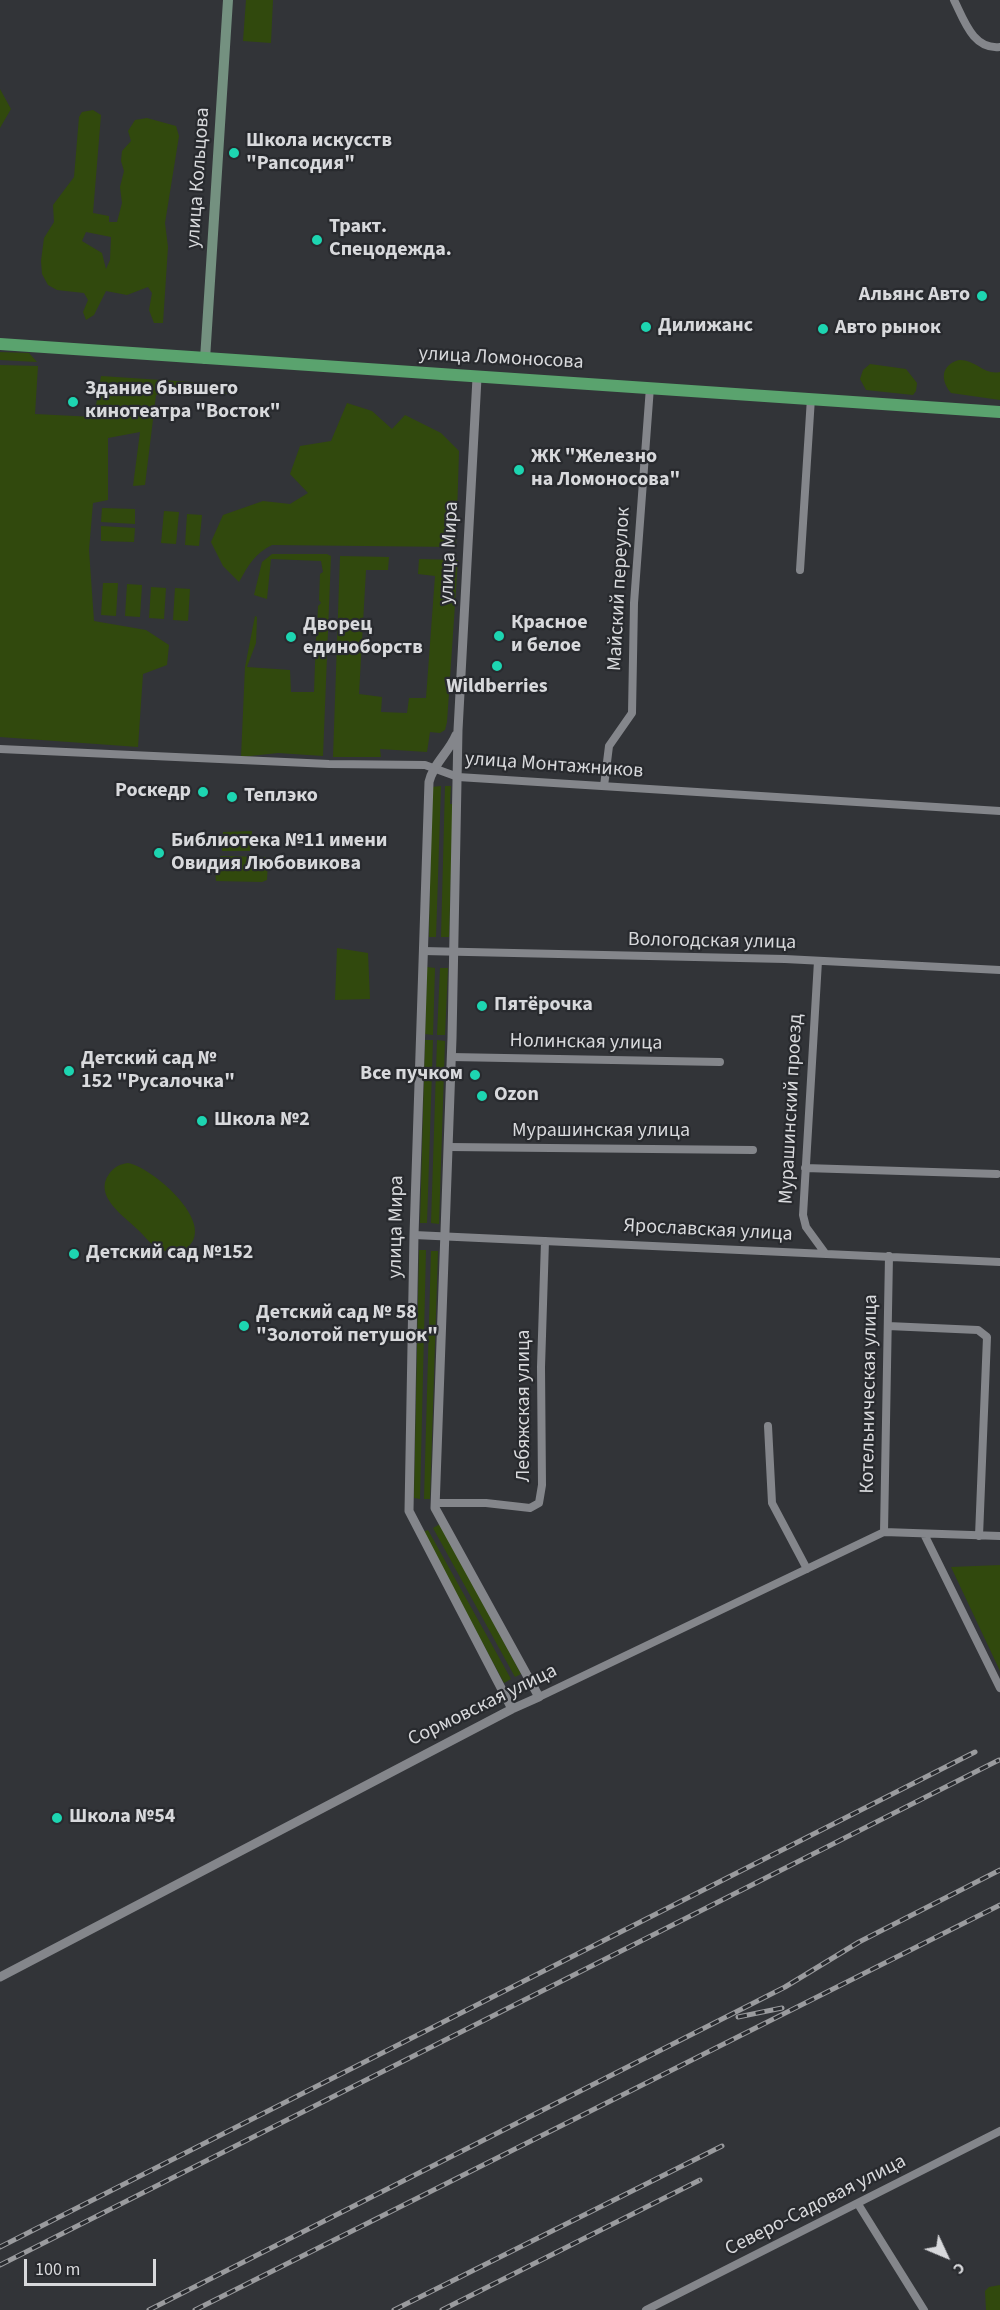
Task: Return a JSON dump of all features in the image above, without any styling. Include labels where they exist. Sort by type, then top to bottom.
[{"type":"highway","name":"улица Ломоносова","points":[[0,344],[1000,412]]},
{"type":"main road","name":"улица Кольцова","points":[[205,359],[228,0]]},
{"type":"street","points":[[954,0],[973,37],[986,47],[1000,47]]},
{"type":"street","name":"улица Мира","points":[[477,378],[458,730],[452,1057],[435,1508],[540,1697]]},
{"type":"street","name":"Майский переулок","points":[[604,786],[609,746],[632,713],[634,603],[650,387]]},
{"type":"street","points":[[800,570],[811,398]]},
{"type":"street","name":"улица Мира","points":[[458,730],[452,746],[434,767],[429,782],[414,1235],[409,1511],[512,1709]]},
{"type":"street","name":"улица Монтажников","points":[[0,749],[434,767],[458,777],[1000,811]]},
{"type":"street","name":"Вологодская улица","points":[[423,951],[818,961],[1000,970]]},
{"type":"street","name":"Мурашинский проезд","points":[[818,961],[803,1215],[806,1227],[825,1253]]},
{"type":"street","name":"Нолинская улица","points":[[452,1057],[720,1062]]},
{"type":"street","name":"Мурашинская улица","points":[[448,1147],[753,1150]]},
{"type":"street","points":[[806,1168],[997,1174]]},
{"type":"street","name":"Ярославская улица","points":[[414,1235],[1000,1262]]},
{"type":"street","name":"Лебяжская улица","points":[[435,1503],[486,1503],[530,1508],[539,1503],[542,1485],[541,1367],[545,1241]]},
{"type":"street","name":"Котельническая улица","points":[[884,1532],[889,1257]]},
{"type":"street","points":[[888,1326],[978,1330],[987,1337],[979,1536]]},
{"type":"street","points":[[768,1426],[772,1503],[807,1569]]},
{"type":"street","name":"Сормовская улица","points":[[0,1977],[512,1709],[884,1532],[1000,1536]]},
{"type":"street","points":[[924,1534],[1000,1688]]},
{"type":"street","name":"Северо-Садовая улица","points":[[646,2310],[1000,2130]]},
{"type":"street","points":[[858,2204],[924,2310]]},
{"type":"green space","points":[[246,0],[273,0],[271,43],[243,41]]},
{"type":"green space","points":[[0,89],[11,109],[0,128]]},
{"type":"green space","points":[[93,110],[101,115],[93,213],[109,216],[109,222],[117,222],[122,203],[120,187],[124,171],[121,161],[122,151],[131,141],[128,131],[135,120],[147,118],[176,126],[179,136],[165,223],[168,247],[163,323],[154,323],[149,310],[152,293],[148,287],[127,295],[106,291],[94,315],[86,320],[83,312],[88,300],[84,293],[57,290],[48,285],[42,274],[44,238],[54,222],[53,205],[74,177],[79,117],[82,112]],"holes":[[[86,232],[111,237],[110,260],[106,269],[102,253],[82,241]]]},
{"type":"green space","points":[[0,352],[29,353],[37,362],[0,360]]},
{"type":"green space","points":[[965,360],[990,372],[1000,372],[1000,400],[951,393],[945,383],[944,374],[949,365]]},
{"type":"green space","points":[[870,364],[906,369],[917,383],[916,391],[913,395],[866,390],[860,379],[863,370]]},
{"type":"green space","points":[[0,365],[38,366],[35,414],[94,417],[101,376],[222,384],[227,394],[156,395],[145,485],[133,486],[140,432],[108,438],[108,500],[93,503],[89,550],[94,621],[146,630],[169,645],[167,665],[143,674],[138,747],[0,737]]},
{"type":"green space","points":[[347,403],[372,411],[392,429],[405,415],[441,433],[459,451],[456,547],[272,545],[256,556],[239,582],[223,566],[211,542],[223,515],[263,501],[290,504],[308,493],[290,474],[300,446],[331,441]]},
{"type":"green space","points":[[102,508],[135,509],[135,524],[101,522]]},
{"type":"green space","points":[[164,511],[179,512],[176,544],[161,543]]},
{"type":"green space","points":[[187,514],[202,515],[199,546],[185,545]]},
{"type":"green space","points":[[101,526],[135,528],[134,542],[101,541]]},
{"type":"green space","points":[[272,554],[327,554],[331,556],[323,756],[278,753],[241,757],[245,667],[255,616],[257,617],[256,643],[247,667],[290,670],[291,692],[314,692],[316,637],[319,634],[317,630],[318,606],[321,603],[319,600],[320,574],[323,572],[321,561],[271,559],[267,599],[254,595],[262,562]]},
{"type":"green space","points":[[340,556],[389,557],[388,570],[366,570],[359,694],[382,697],[381,712],[407,713],[409,698],[426,698],[435,576],[418,574],[419,559],[458,560],[447,722],[445,730],[440,733],[430,732],[427,752],[380,749],[381,757],[333,757]]},
{"type":"green space","points":[[103,583],[118,583],[116,616],[101,615]]},
{"type":"green space","points":[[127,584],[142,585],[140,617],[125,616]]},
{"type":"green space","points":[[151,587],[166,588],[164,619],[149,618]]},
{"type":"green space","points":[[175,588],[190,589],[188,621],[173,620]]},
{"type":"green space","points":[[441,786],[436,937],[429,937],[432,787]]},
{"type":"green space","points":[[445,786],[451,786],[450,804],[453,804],[449,937],[441,937]]},
{"type":"green space","points":[[252,831],[250,851],[222,851],[223,832]]},
{"type":"green space","points":[[221,856],[265,857],[268,862],[267,880],[262,882],[216,881],[214,861]]},
{"type":"green space","points":[[337,948],[368,953],[370,999],[335,1000]]},
{"type":"green space","points":[[427,967],[435,968],[433,1035],[425,1034]]},
{"type":"green space","points":[[440,968],[448,968],[445,1035],[437,1035]]},
{"type":"green space","points":[[425,1040],[433,1040],[427,1223],[420,1223]]},
{"type":"green space","points":[[437,1040],[445,1041],[439,1224],[431,1223]]},
{"type":"green space","points":[[128,1163],[138,1166],[164,1184],[188,1210],[194,1224],[195,1236],[188,1247],[182,1251],[169,1252],[158,1249],[118,1212],[107,1198],[105,1182],[109,1174],[113,1169]]},
{"type":"green space","points":[[419,1250],[426,1250],[420,1499],[414,1498]]},
{"type":"green space","points":[[431,1251],[438,1251],[430,1499],[424,1499]]},
{"type":"green space","points":[[440,1524],[521,1674],[515,1677],[433,1528]]},
{"type":"green space","points":[[428,1530],[511,1679],[504,1683],[423,1532]]},
{"type":"green space","points":[[1000,1565],[1000,1671],[951,1567]]},
{"type":"green space","points":[[1000,2285],[1000,2310],[986,2310],[985,2291],[989,2287]]},
{"type":"railway","points":[[0,2247],[975,1752]]},
{"type":"railway","points":[[0,2265],[999,1760]]},
{"type":"railway","points":[[149,2310],[785,1987],[859,1942],[1000,1870]]},
{"type":"railway","points":[[195,2310],[1000,1905]]},
{"type":"railway","points":[[738,2017],[782,2008]]},
{"type":"railway","points":[[394,2310],[722,2146]]},
{"type":"railway","points":[[442,2310],[700,2180]]},
{"type":"place","name":"Школа искусств \"Рапсодия\"","points":[[234,153]]},
{"type":"place","name":"Тракт. Спецодежда.","points":[[317,240]]},
{"type":"place","name":"Альянс Авто","points":[[982,296]]},
{"type":"place","name":"Дилижанс","points":[[646,327]]},
{"type":"place","name":"Авто рынок","points":[[823,329]]},
{"type":"place","name":"Здание бывшего кинотеатра \"Восток\"","points":[[73,402]]},
{"type":"place","name":"ЖК \"Железно на Ломоносова\"","points":[[519,470]]},
{"type":"place","name":"Красное и белое","points":[[499,636]]},
{"type":"place","name":"Дворец единоборств","points":[[291,637]]},
{"type":"place","name":"Wildberries","points":[[497,666]]},
{"type":"place","name":"Роскедр","points":[[203,792]]},
{"type":"place","name":"Теплэко","points":[[232,797]]},
{"type":"place","name":"Библиотека №11 имени Овидия Любовикова","points":[[159,853]]},
{"type":"place","name":"Пятёрочка","points":[[482,1006]]},
{"type":"place","name":"Детский сад № 152 \"Русалочка\"","points":[[69,1071]]},
{"type":"place","name":"Все пучком","points":[[475,1075]]},
{"type":"place","name":"Ozon","points":[[482,1096]]},
{"type":"place","name":"Школа №2","points":[[202,1121]]},
{"type":"place","name":"Детский сад №152","points":[[74,1254]]},
{"type":"place","name":"Детский сад № 58 \"Золотой петушок\"","points":[[244,1326]]},
{"type":"place","name":"Школа №54","points":[[57,1818]]}]
